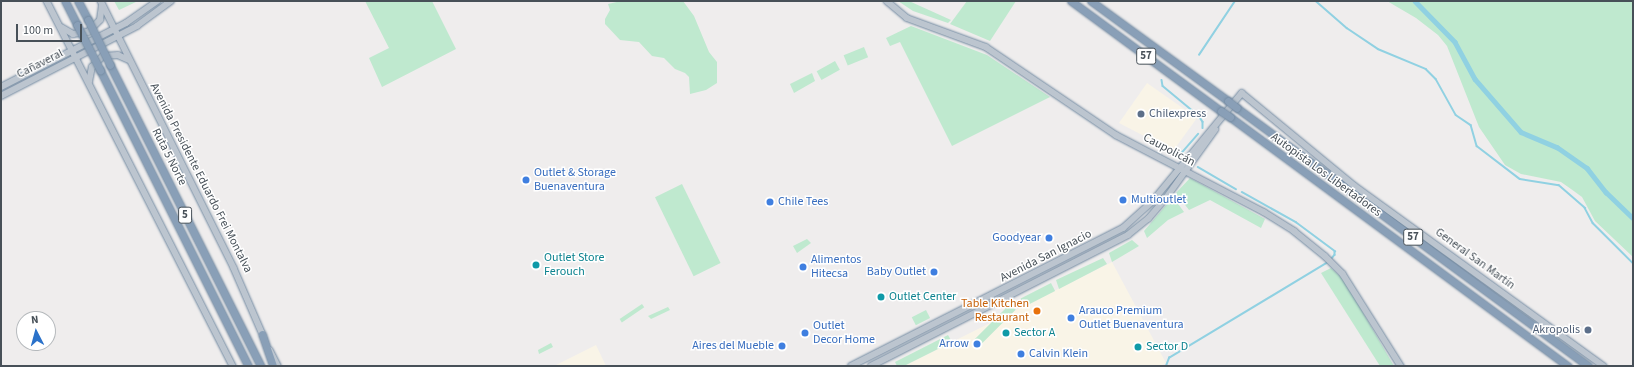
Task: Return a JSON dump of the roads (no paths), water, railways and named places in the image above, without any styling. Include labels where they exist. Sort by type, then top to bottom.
[{"type":"highway","name":"Ruta 5 Norte","points":[[65,1],[248,366]]},
{"type":"highway","name":"Ruta 5 Norte","points":[[78,1],[261,366]]},
{"type":"highway","name":"Autopista Los Libertadores","points":[[1071,1],[1568,366]]},
{"type":"highway","name":"Autopista Los Libertadores","points":[[1091,1],[1588,366]]},
{"type":"highway","points":[[262,334],[273,366]]},
{"type":"main road","points":[[47,1],[233,366]]},
{"type":"main road","name":"Cañaveral","points":[[1,87],[114,29],[157,1]]},
{"type":"main road","name":"Cañaveral","points":[[1,96],[118,36],[171,1]]},
{"type":"main road","name":"Caupolicán","points":[[887,1],[907,18],[986,47],[1106,128],[1280,221],[1331,261],[1348,280],[1401,366]]},
{"type":"main road","points":[[58,24],[73,34],[88,32],[100,20],[101,2]]},
{"type":"main road","name":"Avenida Presidente Eduardo Frei Montalva","points":[[101,2],[234,268],[262,334],[278,366]]},
{"type":"main road","points":[[89,84],[92,67],[103,56],[118,55],[131,62]]},
{"type":"main road","name":"Avenida San Ignacio","points":[[851,366],[1084,250],[1129,224],[1168,183],[1242,93]]},
{"type":"main road","name":"General San Martín","points":[[1242,93],[1355,186],[1604,366]]},
{"type":"main road","name":"Avenida San Ignacio","points":[[870,366],[1088,258],[1135,229],[1175,187],[1208,144],[1218,124]]},
{"type":"main road","points":[[1168,183],[1175,187]]},
{"type":"main road","points":[[1084,250],[1088,258]]},
{"type":"main road","points":[[1060,261],[1065,265],[1064,269]]},
{"type":"main road","points":[[920,332],[924,339]]},
{"type":"waterway","points":[[1199,55],[1235,1]]},
{"type":"waterway","points":[[1316,1],[1347,28],[1378,49],[1426,69],[1436,79],[1456,115],[1471,125],[1477,146],[1520,179],[1559,185],[1585,208],[1593,223],[1633,263]]},
{"type":"waterway","points":[[1415,1],[1455,42],[1475,79],[1521,132],[1557,147],[1587,168],[1606,192],[1633,218]]},
{"type":"waterway","points":[[1162,80],[1163,86],[1199,116],[1203,122],[1203,128]]},
{"type":"waterway","points":[[1179,156],[1198,134]]},
{"type":"waterway","points":[[1198,167],[1236,189]]},
{"type":"waterway","points":[[1242,192],[1296,222],[1335,251],[1335,255],[1331,260]]},
{"type":"waterway","points":[[1166,366],[1169,358],[1328,262]]},
{"type":"place","name":"Chilexpress","points":[[1141,114]]},
{"type":"place","name":"Outlet & Storage Buenaventura","points":[[526,180]]},
{"type":"place","name":"Multioutlet","points":[[1123,200]]},
{"type":"place","name":"Chile Tees","points":[[770,202]]},
{"type":"place","name":"Goodyear","points":[[1049,238]]},
{"type":"place","name":"Outlet Store Ferouch","points":[[536,265]]},
{"type":"place","name":"Alimentos Hitecsa","points":[[803,267]]},
{"type":"place","name":"Baby Outlet","points":[[934,272]]},
{"type":"place","name":"Outlet Center","points":[[881,297]]},
{"type":"place","name":"Table Kitchen Restaurant","points":[[1037,311]]},
{"type":"place","name":"Arauco Premium Outlet Buenaventura","points":[[1071,318]]},
{"type":"place","name":"Akropolis","points":[[1588,330]]},
{"type":"place","name":"Outlet Decor Home","points":[[805,333]]},
{"type":"place","name":"Sector A","points":[[1006,333]]},
{"type":"place","name":"Arrow","points":[[977,344]]},
{"type":"place","name":"Aires del Mueble","points":[[782,346]]},
{"type":"place","name":"Sector D","points":[[1138,347]]},
{"type":"place","name":"Calvin Klein","points":[[1021,354]]}]
